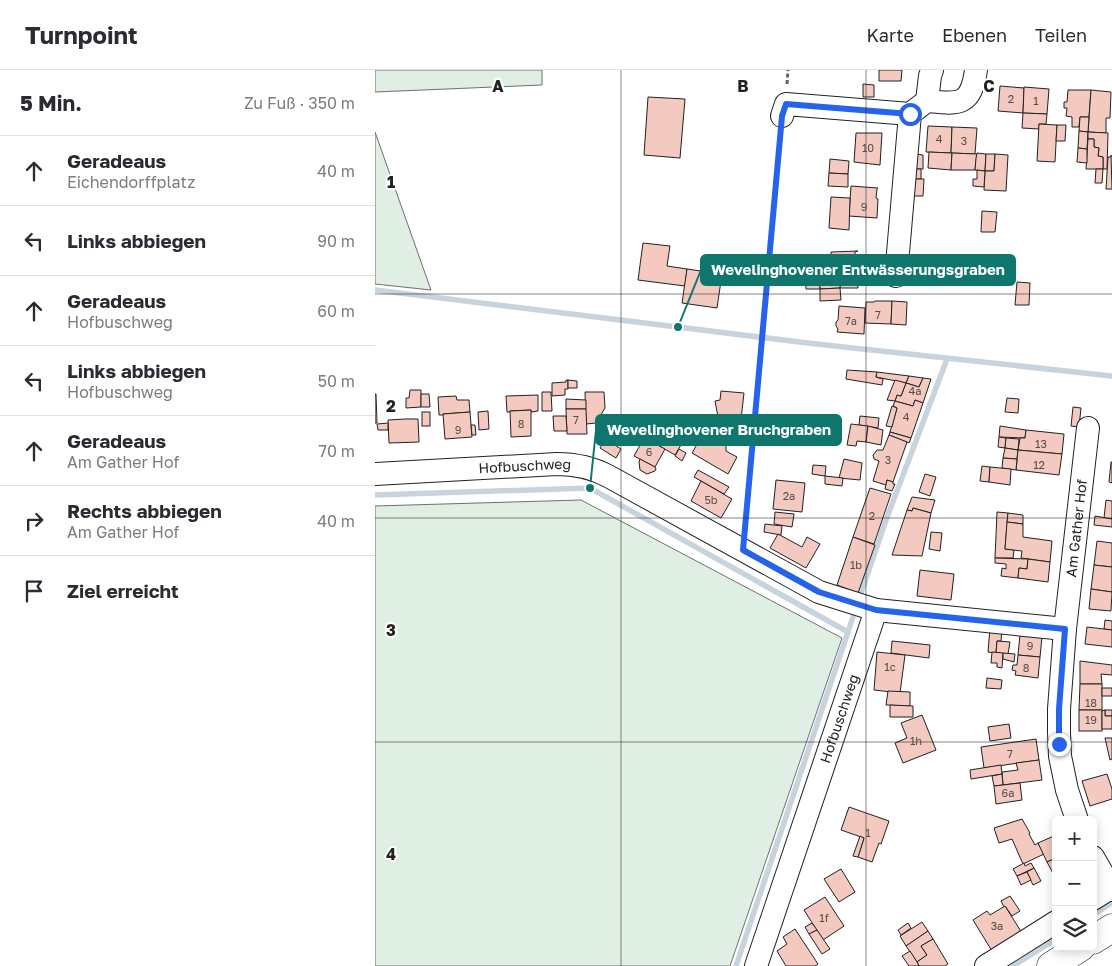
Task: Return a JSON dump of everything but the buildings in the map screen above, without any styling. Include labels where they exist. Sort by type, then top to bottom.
[{"type":"main road","points":[[1097,937],[1112,928]]},
{"type":"main road","points":[[1051,966],[1075,951]]},
{"type":"street","points":[[896,276],[918,108],[932,70]]},
{"type":"street","points":[[782,116],[786,104],[918,108],[953,103],[961,101],[972,88],[976,70]]},
{"type":"street","name":"Am Gather Hof","points":[[1076,816],[1065,779],[1059,744],[1059,709],[1065,629],[1088,428]]},
{"type":"street","name":"Hofbuschweg","points":[[375,474],[557,464],[591,468],[819,592],[876,610],[756,966]]},
{"type":"street","points":[[876,610],[1065,629]]},
{"type":"street","points":[[1095,861],[1107,891]]},
{"type":"street","points":[[986,966],[1052,925]]},
{"type":"path","points":[[743,550],[782,116]]},
{"type":"green space","points":[[375,70],[542,70],[542,85],[375,92]]},
{"type":"green space","points":[[375,132],[431,290],[375,284]]},
{"type":"green space","points":[[581,500],[842,638],[730,966],[375,966],[375,506]]},
{"type":"waterway","points":[[375,290],[816,344],[1112,376]]},
{"type":"waterway","points":[[859,599],[886,520],[947,359]]},
{"type":"waterway","points":[[375,495],[590,488],[848,632]]},
{"type":"waterway","points":[[736,966],[856,608]]},
{"type":"waterway","points":[[1097,912],[1110,904]]},
{"type":"waterway","points":[[1013,966],[1052,942]]},
{"type":"place","name":"Wevelinghovener Entwässerungsgraben","points":[[678,327]]},
{"type":"place","name":"Wevelinghovener Bruchgraben","points":[[590,488]]},
{"type":"route","points":[[910,114],[786,104],[782,116],[743,550],[819,592],[876,610],[1065,629],[1061,669],[1059,744]]}]
